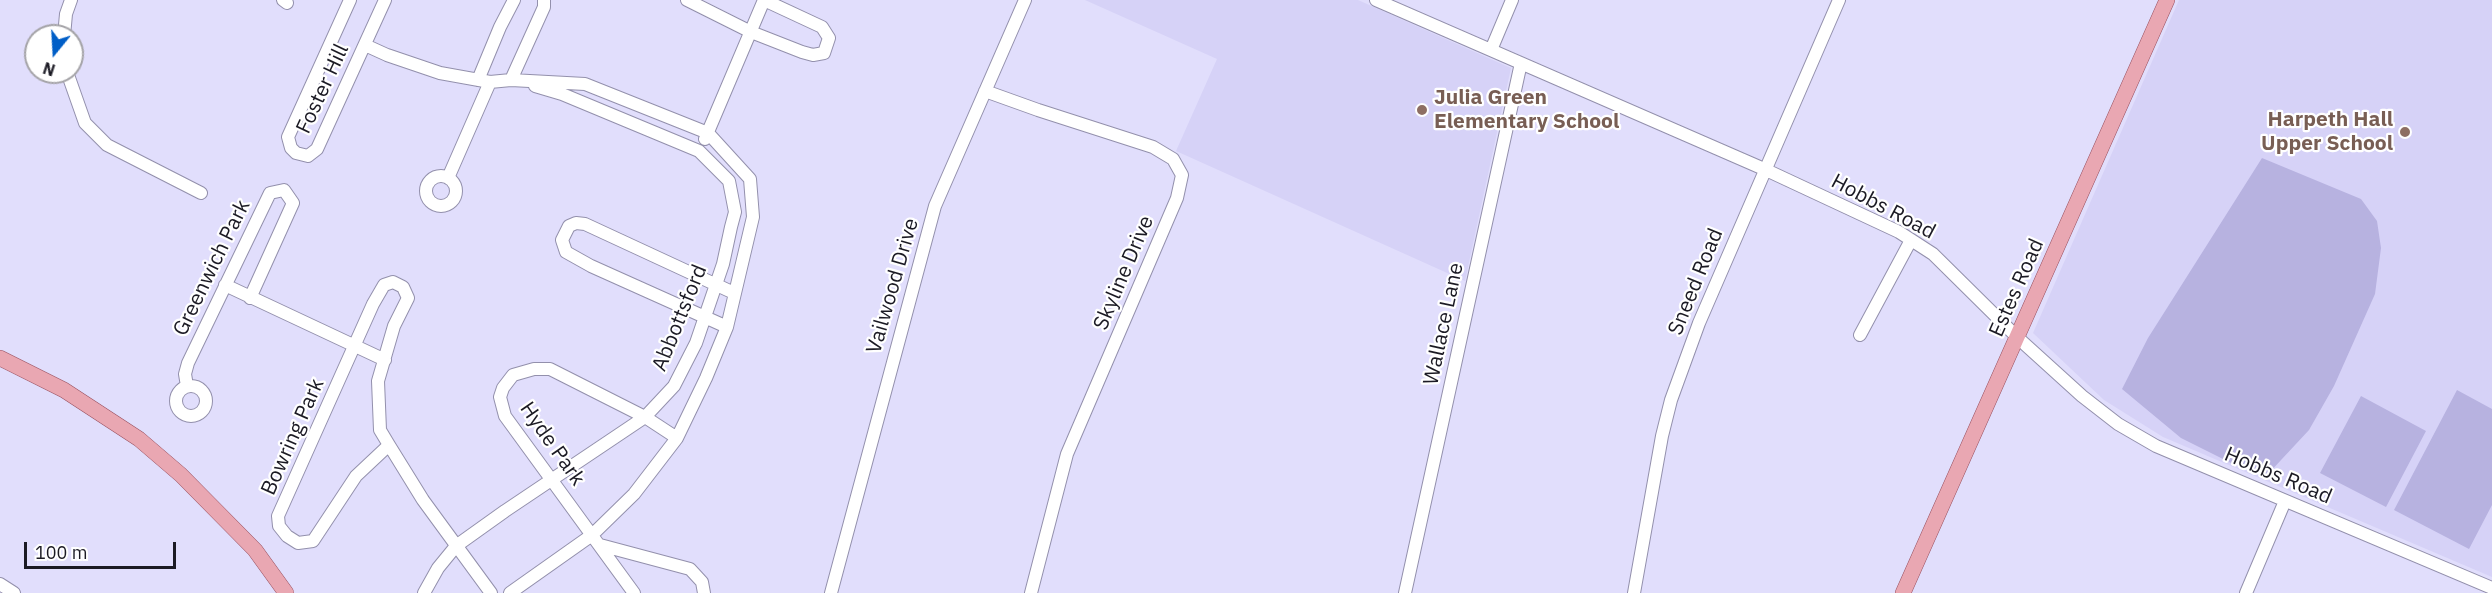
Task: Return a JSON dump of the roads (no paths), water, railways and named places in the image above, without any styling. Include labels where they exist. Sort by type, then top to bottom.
[{"type":"main road","name":"Estes Road","points":[[1903,593],[2168,0]]},
{"type":"main road","points":[[0,358],[64,390],[139,438],[181,475],[255,550],[286,593]]},
{"type":"street","points":[[65,24],[71,0]]},
{"type":"street","name":"Foster Hill","points":[[350,0],[288,137],[291,148],[296,153],[308,156],[317,149],[385,0]]},
{"type":"street","points":[[448,178],[484,81],[500,27],[514,0]]},
{"type":"street","points":[[511,80],[544,7],[544,0]]},
{"type":"street","points":[[687,0],[751,32],[813,55],[824,53],[830,38],[822,27],[764,0],[751,26],[751,32],[699,150]]},
{"type":"street","name":"Vailwood Drive","points":[[831,593],[935,206],[1025,0]]},
{"type":"street","name":"Hobbs Road","points":[[1376,0],[1764,169],[1911,240],[1933,254],[2018,338],[2082,396],[2118,424],[2156,446],[2492,588]]},
{"type":"street","points":[[1491,50],[1512,0]]},
{"type":"street","name":"Sneed Road","points":[[1634,593],[1662,436],[1671,400],[1698,323],[1839,0]]},
{"type":"street","name":"Abbottsford","points":[[365,45],[440,73],[484,81],[511,80],[585,84],[708,133],[750,179],[753,217],[727,327],[677,438],[596,540],[510,593]]},
{"type":"street","name":"Wallace Lane","points":[[1405,593],[1521,63]]},
{"type":"street","name":"Abbottsford","points":[[424,593],[438,568],[456,546],[645,417],[674,386],[696,343],[716,286],[735,212],[729,181],[699,150],[562,94],[511,80]]},
{"type":"street","points":[[71,84],[85,123],[107,145],[201,193]]},
{"type":"street","name":"Skyline Drive","points":[[985,91],[1153,147],[1173,159],[1182,175],[1177,198],[1067,454],[1031,593]]},
{"type":"street","name":"Greenwich Park","points":[[187,386],[185,374],[188,363],[270,193],[284,190],[293,203],[250,298]]},
{"type":"street","points":[[727,327],[583,261],[567,252],[562,240],[569,226],[576,223],[585,224],[734,293]]},
{"type":"street","points":[[1860,335],[1911,240]]},
{"type":"street","name":"Bowring Park","points":[[389,445],[356,476],[313,541],[298,543],[287,536],[279,526],[278,516],[373,304],[384,285],[393,282],[403,286],[408,298],[394,326],[378,381],[380,430],[456,546],[490,593]]},
{"type":"street","points":[[225,285],[385,360]]},
{"type":"street","name":"Hyde Park","points":[[634,593],[505,416],[500,397],[503,388],[513,375],[534,369],[550,369],[645,417],[677,438]]},
{"type":"street","points":[[2246,593],[2286,501]]},
{"type":"street","points":[[596,540],[690,569],[702,582],[704,593]]},
{"type":"street","points":[[0,584],[14,593]]},
{"type":"place","name":"Julia Green Elementary School","points":[[1422,110]]},
{"type":"place","name":"Harpeth Hall Upper School","points":[[2405,132]]}]
